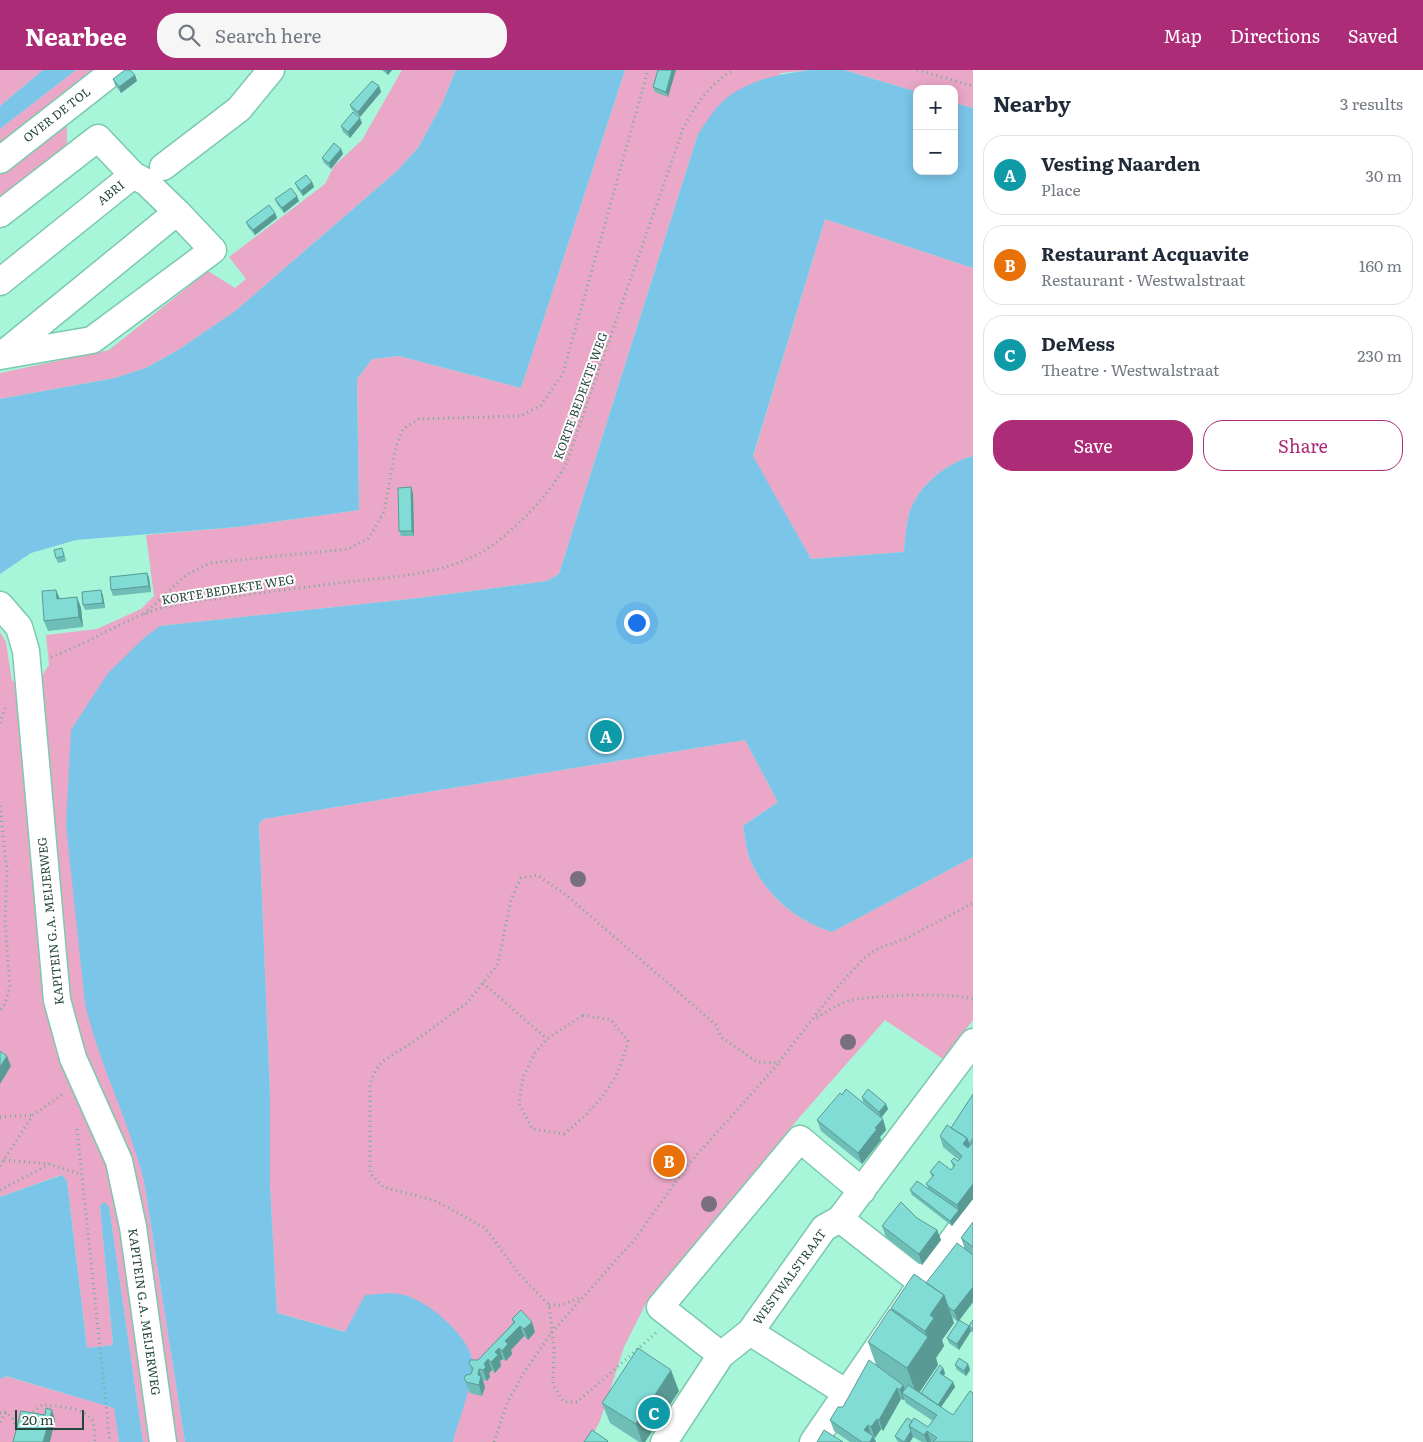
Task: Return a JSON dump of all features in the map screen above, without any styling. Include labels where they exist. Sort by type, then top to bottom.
[{"type":"street","name":"OVER DE TOL","points":[[0,160],[115,70]]},
{"type":"street","points":[[163,167],[239,110],[270,70]]},
{"type":"street","name":"ABRI","points":[[0,214],[98,138],[133,175],[0,282]]},
{"type":"street","points":[[0,356],[92,340],[213,250],[146,182],[133,175]]},
{"type":"street","points":[[0,356],[177,212]]},
{"type":"street","name":"KAPITEIN G.A. MEIJERWEG","points":[[0,605],[14,619],[22,635],[28,665],[58,1000],[73,1058],[118,1161],[133,1227],[163,1442]]},
{"type":"street","name":"WESTWALSTRAAT","points":[[664,1442],[721,1355],[750,1332],[824,1228],[840,1219],[973,1042]]},
{"type":"street","points":[[721,1355],[660,1307],[800,1139],[862,1191]]},
{"type":"street","points":[[813,1442],[845,1392],[973,1212]]},
{"type":"street","points":[[840,1219],[876,1259],[922,1283]]},
{"type":"street","points":[[750,1332],[845,1392]]},
{"type":"path","points":[[144,614],[186,575],[210,563],[348,549],[369,538],[384,512],[396,447],[403,429],[419,419],[521,416],[541,405],[564,373],[648,70]]},
{"type":"path","name":"KORTE BEDEKTE WEG","points":[[28,665],[79,647],[144,614],[197,601],[403,575],[438,568],[480,553],[538,505],[560,476],[573,450],[683,129],[694,109],[708,90],[734,70]]},
{"type":"path","points":[[917,70],[973,86]]},
{"type":"path","points":[[0,806],[7,871],[5,922],[10,987],[4,1006],[0,1010]]},
{"type":"path","points":[[582,1297],[562,1305],[549,1304],[520,1276],[485,1228],[436,1201],[383,1186],[370,1173],[370,1084],[375,1071],[383,1061],[419,1038],[468,1002],[498,964],[511,899],[521,878],[538,875],[565,894],[689,1000],[716,1025],[721,1037],[757,1062],[778,1063]]},
{"type":"path","points":[[494,1442],[507,1403],[523,1374],[552,1332],[635,1239],[687,1166],[815,1019],[840,984],[865,957],[879,948],[905,939],[973,903]]},
{"type":"path","points":[[483,983],[547,1039]]},
{"type":"path","points":[[815,1019],[831,1008],[849,1001],[915,995],[973,999]]},
{"type":"path","points":[[583,1015],[611,1020],[628,1041],[622,1065],[609,1089],[589,1113],[564,1134],[532,1129],[519,1103],[523,1077],[535,1053],[547,1039],[583,1015]]},
{"type":"path","points":[[0,1166],[33,1115],[55,1098],[83,1083]]},
{"type":"path","points":[[0,1117],[33,1115]]},
{"type":"path","points":[[76,1127],[110,1442]]},
{"type":"path","points":[[2,1161],[50,1164],[80,1174]]},
{"type":"path","points":[[0,1190],[50,1164]]},
{"type":"path","points":[[549,1304],[552,1332],[553,1385],[564,1402],[577,1402],[673,1317]]},
{"type":"path","points":[[17,1425],[42,1405],[58,1406],[87,1415],[93,1422],[95,1442]]},
{"type":"path","points":[[0,1413],[6,1412]]},
{"type":"path","points":[[0,1422],[6,1412]]},
{"type":"path","points":[[6,1412],[17,1425],[20,1433]]},
{"type":"shaded area","points":[[0,70],[43,70],[0,106]]},
{"type":"shaded area","points":[[76,70],[107,70],[0,154],[0,129]]},
{"type":"shaded area","points":[[402,70],[456,70],[441,106],[418,148],[397,171],[234,312],[178,350],[146,368],[115,378],[0,399],[0,373],[109,350],[208,271],[235,288],[246,279],[229,257],[325,184],[334,166],[362,140]]},
{"type":"shaded area","points":[[625,70],[810,70],[782,73],[698,134],[559,574],[547,581],[419,598],[160,626],[138,1154],[144,1181],[185,1442],[143,1442],[109,1206],[100,1206],[113,1345],[87,1348],[67,1181],[61,1175],[0,1197],[0,632],[6,642],[12,681],[41,677],[49,665],[46,635],[97,629],[141,609],[154,596],[146,535],[237,527],[359,510],[357,379],[372,359],[399,356],[521,388]]},
{"type":"shaded area","points":[[844,70],[973,70],[973,108],[958,104],[958,85],[913,85],[913,91]]},
{"type":"shaded area","points":[[67,119],[67,151],[0,201],[0,173]]},
{"type":"shaded area","points":[[825,219],[973,268],[973,456],[963,459],[943,470],[919,495],[909,514],[904,552],[811,559],[753,457]]},
{"type":"shaded area","points":[[745,740],[778,802],[743,826],[750,860],[765,885],[774,895],[806,921],[832,932],[973,857],[973,1020],[943,1059],[885,1020],[798,1119],[645,1305],[624,1347],[600,1421],[589,1442],[453,1442],[473,1367],[277,1313],[270,1185],[270,1095],[259,824],[263,819]]},
{"type":"shaded area","points":[[5,1376],[115,1408],[119,1442],[0,1442],[0,1379]]},
{"type":"water","points":[[43,70],[76,70],[0,129],[0,106]]},
{"type":"water","points":[[456,70],[625,70],[521,388],[399,356],[372,359],[357,379],[359,510],[237,527],[76,540],[31,553],[0,574],[0,399],[115,378],[146,368],[178,350],[234,312],[397,171],[418,148],[441,106]]},
{"type":"water","points":[[810,70],[844,70],[913,91],[913,175],[958,175],[958,104],[973,108],[973,268],[825,219],[753,456],[811,559],[904,552],[909,514],[919,495],[943,470],[963,459],[973,456],[973,857],[832,932],[806,921],[774,895],[765,885],[750,860],[743,826],[778,802],[745,740],[263,819],[259,824],[270,1095],[270,1185],[277,1313],[345,1332],[365,1295],[395,1293],[410,1297],[435,1311],[458,1333],[472,1357],[472,1377],[453,1442],[185,1442],[144,1181],[130,1136],[98,1049],[85,1004],[66,825],[71,730],[108,673],[145,637],[160,626],[419,598],[547,581],[559,574],[698,134],[721,103],[730,95],[763,79]]},
{"type":"water","points":[[62,1175],[67,1181],[87,1348],[113,1345],[100,1206],[104,1202],[109,1206],[143,1442],[119,1442],[114,1408],[6,1376],[0,1379],[0,1197]]},
{"type":"building","points":[[125,70],[130,70],[135,75],[119,87],[113,79]]},
{"type":"building","points":[[658,70],[672,70],[666,92],[653,87]]},
{"type":"building","points":[[372,81],[379,86],[358,112],[350,105]]},
{"type":"building","points":[[353,112],[360,118],[348,132],[341,126]]},
{"type":"building","points":[[334,143],[341,149],[329,163],[322,158]]},
{"type":"building","points":[[306,175],[312,182],[301,191],[295,183]]},
{"type":"building","points":[[291,188],[297,196],[282,208],[275,199]]},
{"type":"building","points":[[269,205],[275,213],[253,230],[246,222]]},
{"type":"building","points":[[411,487],[412,531],[399,531],[398,488]]},
{"type":"building","points":[[62,548],[64,556],[56,558],[54,550]]},
{"type":"building","points":[[147,573],[149,586],[111,590],[110,577]]},
{"type":"building","points":[[56,590],[57,599],[77,597],[79,617],[44,621],[42,591]]},
{"type":"building","points":[[101,590],[103,603],[83,605],[82,592]]},
{"type":"building","points":[[0,1051],[7,1056],[0,1067]]},
{"type":"building","points":[[846,1089],[883,1119],[858,1153],[817,1120],[840,1093],[842,1095]]},
{"type":"building","points":[[868,1089],[886,1104],[879,1112],[862,1097]]},
{"type":"building","points":[[973,1094],[973,1138],[969,1144],[967,1138],[951,1128]]},
{"type":"building","points":[[947,1125],[967,1138],[963,1144],[968,1148],[973,1142],[973,1184],[957,1205],[926,1184],[934,1175],[930,1172],[939,1161],[951,1170],[955,1165],[951,1161],[954,1158],[958,1161],[962,1156],[940,1136]]},
{"type":"building","points":[[917,1181],[959,1210],[950,1221],[910,1190]]},
{"type":"building","points":[[901,1202],[917,1218],[937,1230],[919,1254],[882,1226]]},
{"type":"building","points":[[973,1222],[973,1247],[961,1238]]},
{"type":"building","points":[[957,1243],[973,1255],[973,1287],[954,1311],[948,1307],[944,1295],[926,1283]]},
{"type":"building","points":[[914,1274],[944,1295],[930,1315],[934,1318],[925,1331],[891,1308]]},
{"type":"building","points":[[890,1309],[928,1337],[907,1368],[868,1342]]},
{"type":"building","points":[[521,1310],[532,1322],[524,1329],[520,1326],[505,1341],[508,1344],[502,1351],[499,1348],[495,1352],[498,1355],[491,1362],[488,1359],[484,1364],[486,1367],[483,1370],[479,1369],[478,1375],[481,1376],[479,1385],[466,1382],[464,1378],[466,1375],[471,1374],[473,1368],[469,1364],[470,1360],[478,1360],[515,1322],[512,1319]]},
{"type":"building","points":[[959,1320],[969,1326],[957,1344],[947,1338]]},
{"type":"building","points":[[973,1320],[973,1329],[969,1326]]},
{"type":"building","points":[[638,1348],[671,1370],[636,1424],[602,1403]]},
{"type":"building","points":[[959,1358],[968,1364],[964,1371],[955,1365]]},
{"type":"building","points":[[869,1360],[903,1385],[900,1390],[897,1388],[879,1420],[877,1419],[871,1427],[868,1425],[864,1430],[873,1436],[870,1442],[862,1442],[830,1420],[838,1407],[843,1407]]},
{"type":"building","points":[[940,1365],[943,1368],[940,1373],[953,1382],[938,1405],[921,1393]]},
{"type":"building","points":[[908,1385],[953,1415],[970,1391],[973,1393],[973,1442],[933,1442],[937,1438],[927,1431],[924,1435],[909,1426],[914,1418],[928,1427],[937,1415],[902,1393]]},
{"type":"building","points":[[46,1408],[52,1410],[43,1442],[13,1442],[21,1411],[45,1415]]},
{"type":"building","points":[[907,1418],[912,1421],[909,1426],[911,1431],[904,1442],[895,1436]]},
{"type":"building","points":[[592,1430],[608,1441],[584,1442]]},
{"type":"building","points":[[824,1430],[843,1442],[817,1442]]},
{"type":"place","name":"Vesting Naarden","points":[[606,736]]},
{"type":"place","name":"Restaurant Acquavite","points":[[669,1161]]},
{"type":"place","name":"DeMess","points":[[654,1413]]}]
